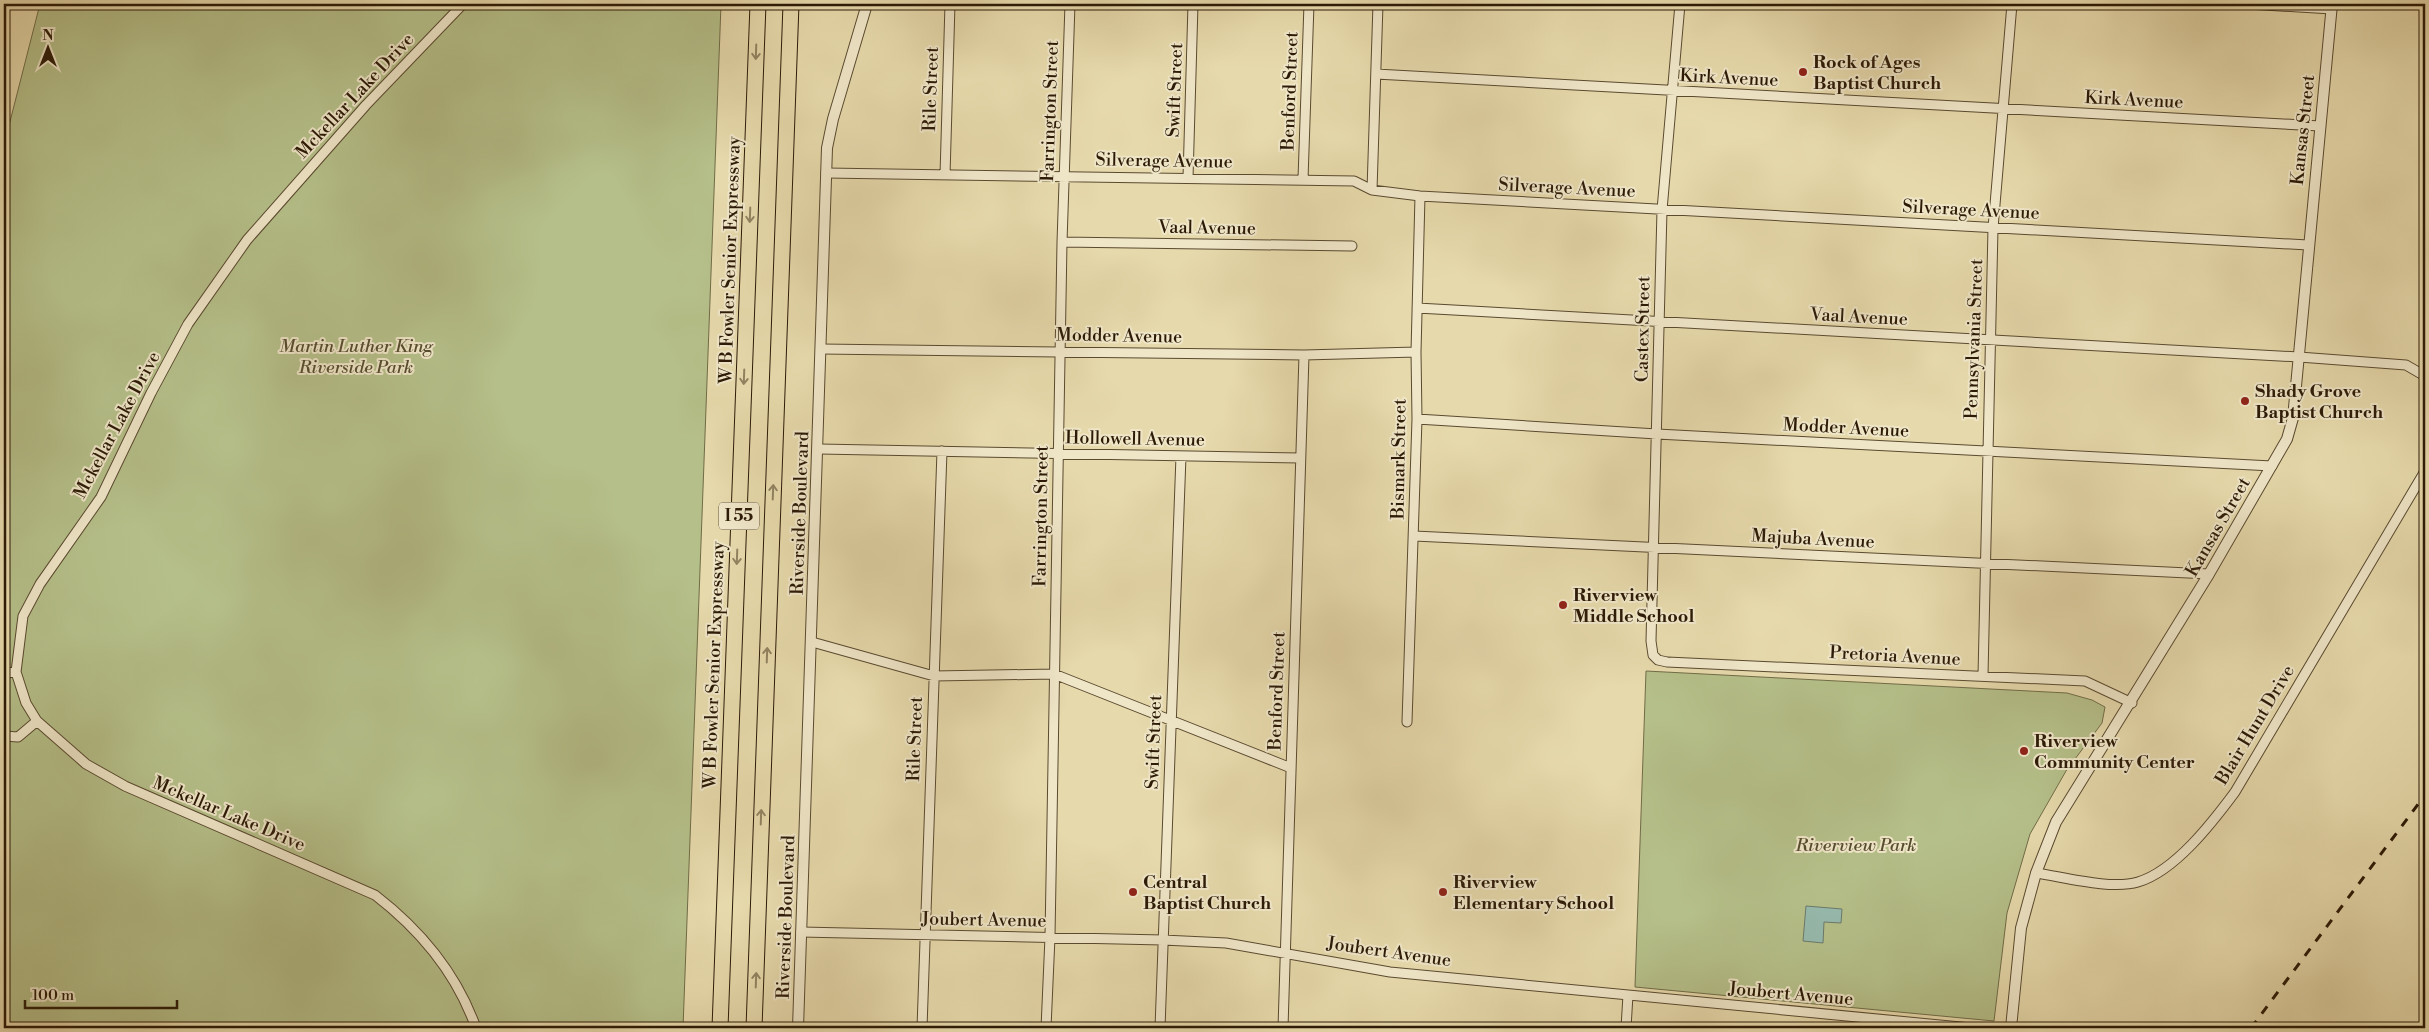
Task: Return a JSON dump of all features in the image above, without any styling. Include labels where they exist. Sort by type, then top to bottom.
[{"type":"highway","name":"W B Fowler Senior Expressway","points":[[720,1028],[758,4]]},
{"type":"highway","name":"I 55","points":[[754,1028],[791,4]]},
{"type":"street","name":"Mckellar Lake Drive","points":[[463,4],[366,105],[247,240],[188,324],[151,393],[101,497],[40,584],[23,616],[16,672],[26,703],[37,721],[86,764],[125,786],[375,894],[403,916],[441,960],[471,1015],[476,1028]]},
{"type":"street","name":"Riverside Boulevard","points":[[798,1028],[819,449],[826,173],[833,119],[867,4]]},
{"type":"street","name":"Rile Street","points":[[944,175],[950,4]]},
{"type":"street","name":"Farrington Street","points":[[1046,1028],[1050,937],[1062,242],[1070,4]]},
{"type":"street","name":"Swift Street","points":[[1188,178],[1193,4]]},
{"type":"street","name":"Benford Street","points":[[1304,179],[1309,4]]},
{"type":"street","points":[[1372,190],[1378,4]]},
{"type":"street","name":"Castex Street","points":[[1653,655],[1651,648],[1662,210],[1680,4]]},
{"type":"street","name":"Pennsylvania Street","points":[[1983,676],[1993,228],[2012,4]]},
{"type":"street","points":[[2248,4],[2332,6]]},
{"type":"street","name":"Kansas Street","points":[[2011,1028],[2021,928],[2036,873],[2056,822],[2081,780],[2132,703],[2288,439],[2293,418],[2332,6]]},
{"type":"street","name":"Kirk Avenue","points":[[1376,74],[2320,126]]},
{"type":"street","name":"Silverage Avenue","points":[[826,173],[1354,180],[1372,190],[1420,196],[2308,245]]},
{"type":"street","name":"Bismark Street","points":[[1407,722],[1418,419],[1416,352],[1420,196]]},
{"type":"street","name":"Vaal Avenue","points":[[1062,242],[1352,246]]},
{"type":"street","name":"Vaal Avenue","points":[[1417,308],[1658,323],[2299,357]]},
{"type":"street","name":"Modder Avenue","points":[[821,349],[1304,355],[1416,352]]},
{"type":"street","name":"Benford Street","points":[[1283,1028],[1304,355]]},
{"type":"street","points":[[2299,357],[2406,365],[2425,376]]},
{"type":"street","name":"Modder Avenue","points":[[1418,419],[1657,434],[2272,466]]},
{"type":"street","name":"Hollowell Avenue","points":[[819,449],[1300,458]]},
{"type":"street","name":"Rile Street","points":[[922,1028],[942,451]]},
{"type":"street","name":"Swift Street","points":[[1160,1028],[1181,456]]},
{"type":"street","name":"Blair Hunt Drive","points":[[2036,873],[2113,884],[2138,882],[2166,867],[2210,825],[2235,792],[2425,471]]},
{"type":"street","name":"Majuba Avenue","points":[[1414,536],[2209,574]]},
{"type":"street","points":[[812,642],[934,676],[1054,674],[1291,768]]},
{"type":"street","name":"Pretoria Avenue","points":[[1653,655],[1658,660],[1668,662],[2086,681],[2132,703]]},
{"type":"street","points":[[4,673],[16,672]]},
{"type":"street","points":[[4,736],[18,737],[37,721]]},
{"type":"street","name":"Joubert Avenue","points":[[801,932],[1226,943],[1390,972],[1971,1028]]},
{"type":"street","points":[[1626,1028],[1628,995]]},
{"type":"green space","name":"Martin Luther King Riverside Park","points":[[40,4],[721,4],[683,1028],[4,1028],[4,145]]},
{"type":"green space","name":"Riverview Park","points":[[1646,671],[2067,693],[2092,700],[2105,707],[2102,723],[2066,771],[2030,834],[2007,913],[1994,1021],[1635,987]]},
{"type":"water","points":[[1806,906],[1842,909],[1841,923],[1824,922],[1823,943],[1803,941]]},
{"type":"railway","points":[[2251,1028],[2425,795]]},
{"type":"place","name":"Rock of Ages Baptist Church","points":[[1803,72]]},
{"type":"place","name":"Shady Grove Baptist Church","points":[[2245,401]]},
{"type":"place","name":"Riverview Middle School","points":[[1563,605]]},
{"type":"place","name":"Riverview Community Center","points":[[2024,751]]},
{"type":"place","name":"Central Baptist Church","points":[[1133,892]]},
{"type":"place","name":"Riverview Elementary School","points":[[1443,892]]}]
